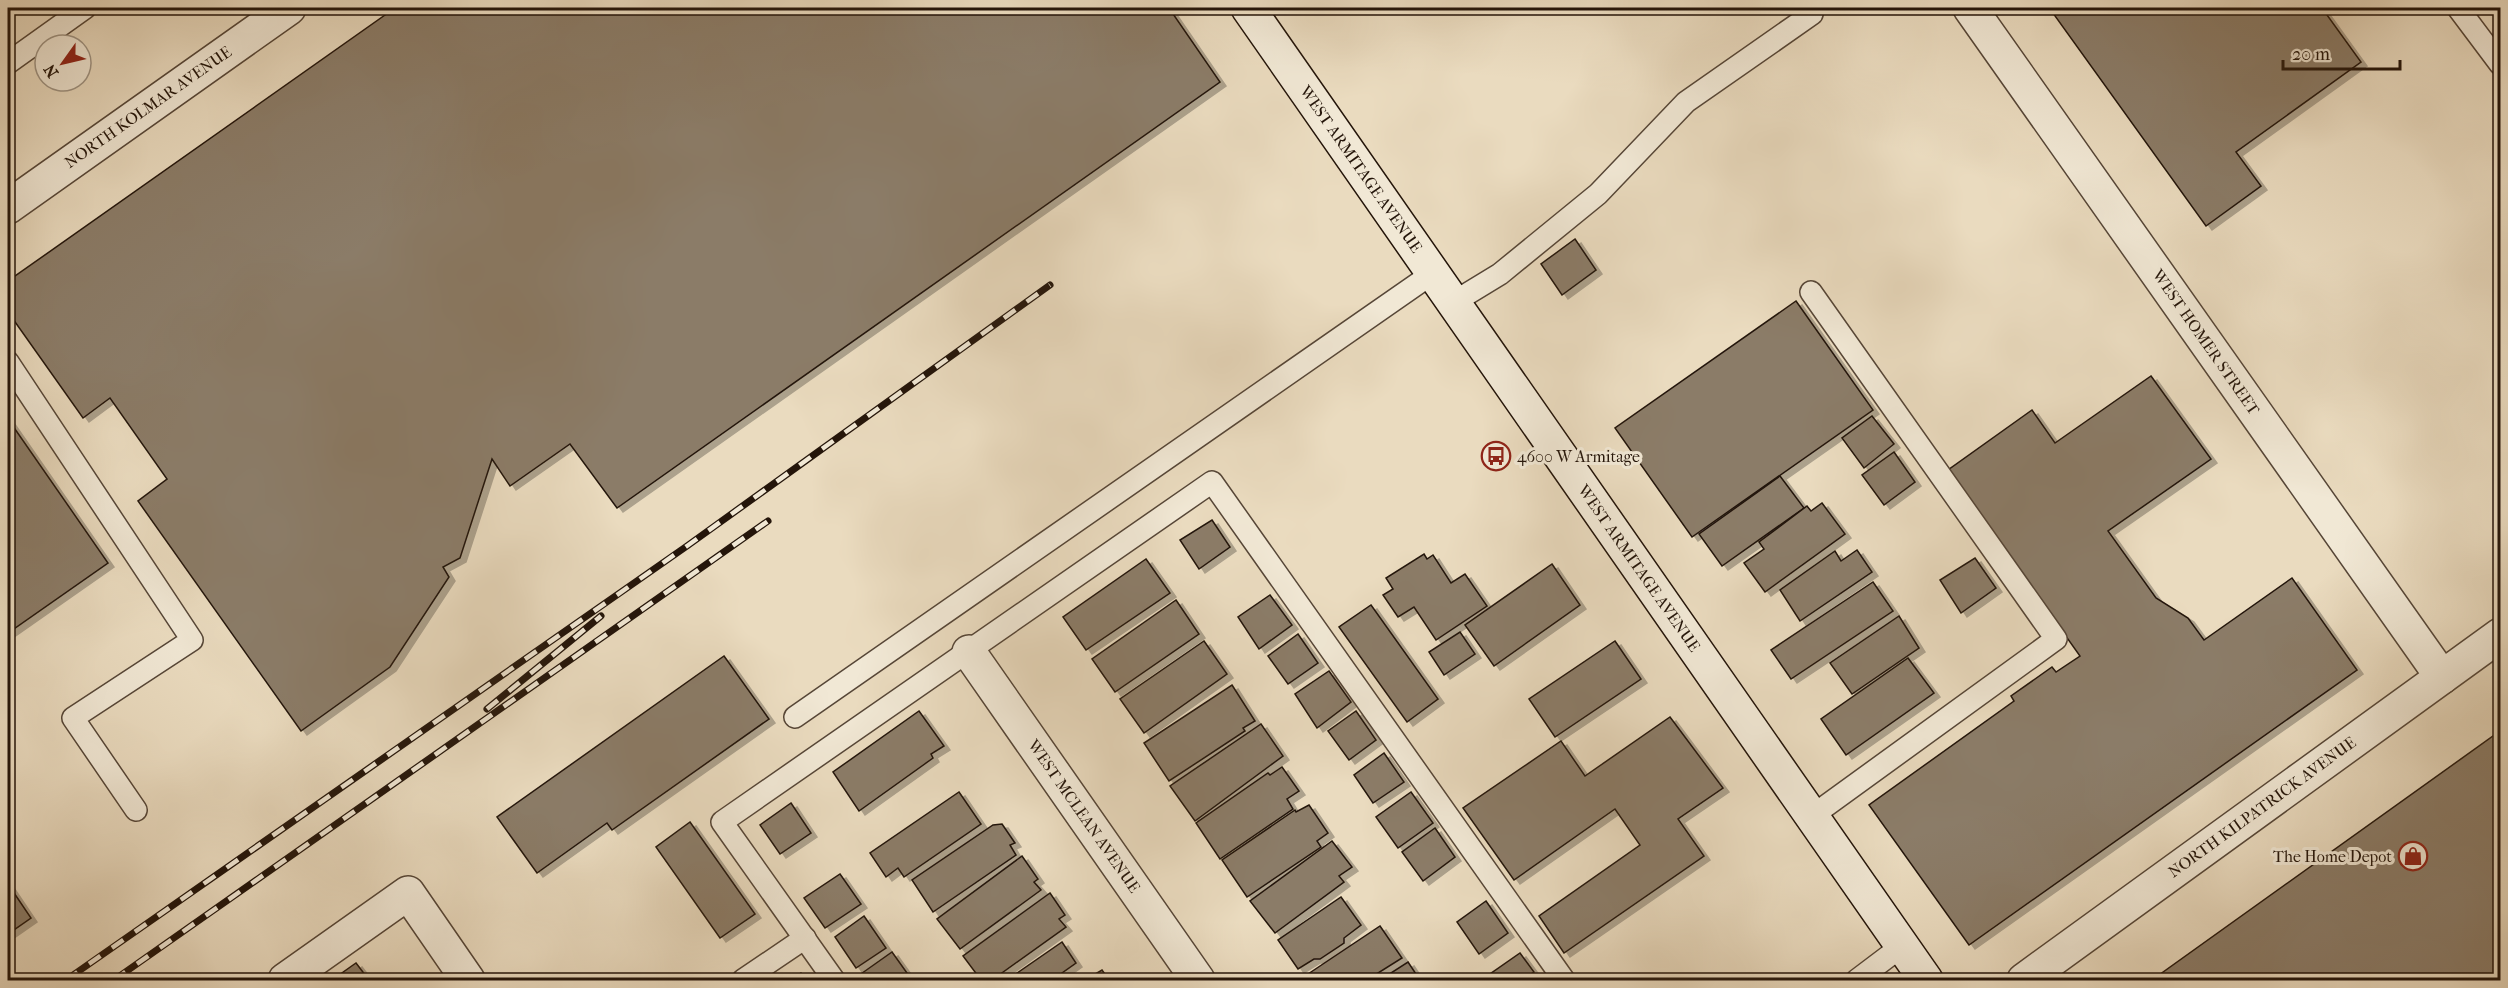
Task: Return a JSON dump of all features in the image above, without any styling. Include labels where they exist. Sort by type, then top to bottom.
[{"type":"street","name":"NORTH KOLMAR AVENUE","points":[[8,207],[289,8]]},
{"type":"street","name":"WEST ARMITAGE AVENUE","points":[[1248,8],[1926,981]]},
{"type":"street","name":"WEST HOMER STREET","points":[[1976,10],[2442,676]]},
{"type":"street","name":"NORTH KILPATRICK AVENUE","points":[[2024,981],[2500,635]]},
{"type":"street","name":"WEST MCLEAN AVENUE","points":[[969,652],[1198,981]]},
{"type":"street","points":[[285,981],[408,893],[468,981]]},
{"type":"lane","points":[[8,63],[86,8]]},
{"type":"lane","points":[[2458,8],[2500,64]]},
{"type":"lane","points":[[1454,302],[1500,274],[1598,194],[1686,102],[1812,14]]},
{"type":"lane","points":[[795,717],[1433,273]]},
{"type":"lane","points":[[1811,292],[2056,639],[1812,816]]},
{"type":"lane","points":[[8,362],[192,640],[73,718],[136,810]]},
{"type":"lane","points":[[834,981],[722,822],[1212,482],[1564,981]]},
{"type":"lane","points":[[743,981],[805,938]]},
{"type":"lane","points":[[1857,981],[1902,946]]},
{"type":"building","points":[[395,8],[1169,8],[1220,82],[617,508],[570,444],[510,486],[492,459],[460,558],[443,567],[449,577],[390,667],[301,731],[138,501],[167,479],[110,398],[83,418],[8,312],[8,281]]},
{"type":"building","points":[[2322,8],[2361,62],[2236,152],[2261,186],[2206,226],[2050,9]]},
{"type":"building","points":[[1575,239],[1596,270],[1562,295],[1541,264]]},
{"type":"building","points":[[1796,301],[1873,410],[1692,537],[1615,428]]},
{"type":"building","points":[[2151,376],[2211,459],[2108,531],[2156,598],[2188,618],[2204,640],[2292,578],[2357,670],[1969,945],[1869,805],[2014,701],[2011,696],[2052,667],[2056,672],[2080,656],[1948,470],[2032,410],[2055,443]]},
{"type":"building","points":[[1872,416],[1894,444],[1864,468],[1842,438]]},
{"type":"building","points":[[8,419],[108,563],[8,633]]},
{"type":"building","points":[[1894,452],[1915,482],[1884,505],[1862,475]]},
{"type":"building","points":[[1780,476],[1804,508],[1722,566],[1699,534]]},
{"type":"building","points":[[1822,503],[1845,534],[1765,592],[1744,563],[1764,549],[1759,542],[1807,506],[1811,511]]},
{"type":"building","points":[[1212,520],[1230,547],[1199,569],[1180,540]]},
{"type":"building","points":[[1857,550],[1872,572],[1800,621],[1780,590],[1835,551],[1841,561]]},
{"type":"building","points":[[1424,554],[1427,559],[1433,555],[1451,583],[1465,574],[1487,606],[1436,640],[1414,607],[1398,617],[1383,595],[1393,589],[1386,578]]},
{"type":"building","points":[[1975,558],[1996,588],[1961,613],[1940,580]]},
{"type":"building","points":[[1146,559],[1170,593],[1086,650],[1063,617]]},
{"type":"building","points":[[1552,564],[1580,605],[1494,666],[1465,625]]},
{"type":"building","points":[[1873,582],[1893,611],[1791,679],[1771,650]]},
{"type":"building","points":[[1270,595],[1292,625],[1259,649],[1238,617]]},
{"type":"building","points":[[1176,600],[1199,634],[1115,692],[1092,659]]},
{"type":"building","points":[[1371,605],[1438,699],[1407,722],[1339,627]]},
{"type":"building","points":[[1899,616],[1919,648],[1852,694],[1830,663]]},
{"type":"building","points":[[1460,632],[1475,654],[1444,675],[1429,652]]},
{"type":"building","points":[[1298,634],[1318,663],[1288,684],[1268,656]]},
{"type":"building","points":[[1204,641],[1227,674],[1144,733],[1120,699]]},
{"type":"building","points":[[1615,641],[1641,679],[1555,737],[1529,699]]},
{"type":"building","points":[[724,656],[769,719],[612,830],[607,823],[537,873],[497,817]]},
{"type":"building","points":[[1908,658],[1934,693],[1846,755],[1821,719]]},
{"type":"building","points":[[1329,671],[1351,702],[1317,728],[1295,694]]},
{"type":"building","points":[[1232,685],[1255,721],[1243,728],[1245,731],[1169,781],[1144,743]]},
{"type":"building","points":[[919,711],[944,746],[931,754],[933,758],[859,811],[833,772]]},
{"type":"building","points":[[1356,711],[1376,740],[1349,760],[1328,731]]},
{"type":"building","points":[[1670,717],[1723,788],[1678,819],[1704,856],[1564,953],[1539,916],[1640,845],[1615,809],[1514,880],[1463,808],[1561,741],[1585,776]]},
{"type":"building","points":[[1261,724],[1283,756],[1195,821],[1170,786]]},
{"type":"building","name":"The Home Depot","points":[[2500,731],[2500,980],[2152,980]]},
{"type":"building","points":[[1384,753],[1404,782],[1373,803],[1354,775]]},
{"type":"building","points":[[1282,767],[1299,791],[1287,799],[1293,809],[1220,859],[1196,823],[1268,773],[1270,775]]},
{"type":"building","points":[[959,792],[981,824],[904,877],[898,868],[886,877],[870,853]]},
{"type":"building","points":[[1411,792],[1433,823],[1398,848],[1376,817]]},
{"type":"building","points":[[791,803],[811,833],[780,854],[760,825]]},
{"type":"building","points":[[1309,805],[1328,833],[1317,841],[1321,847],[1247,897],[1222,860],[1295,810],[1296,812]]},
{"type":"building","points":[[690,822],[755,914],[720,938],[656,847]]},
{"type":"building","points":[[1002,824],[1015,843],[1010,845],[1016,855],[933,912],[912,880],[993,825]]},
{"type":"building","points":[[1435,828],[1455,857],[1423,881],[1402,852]]},
{"type":"building","points":[[1332,841],[1352,867],[1339,876],[1344,882],[1275,933],[1250,901]]},
{"type":"building","points":[[1022,856],[1038,879],[1034,882],[1041,890],[960,949],[937,919]]},
{"type":"building","points":[[840,874],[861,904],[825,928],[804,898]]},
{"type":"building","points":[[8,884],[31,918],[8,934]]},
{"type":"building","points":[[1050,893],[1065,915],[1059,919],[1066,927],[992,980],[981,980],[963,956]]},
{"type":"building","points":[[1341,897],[1361,925],[1344,938],[1344,943],[1320,959],[1314,959],[1298,969],[1278,940]]},
{"type":"building","points":[[1486,901],[1508,933],[1479,954],[1457,922]]},
{"type":"building","points":[[864,916],[886,948],[856,968],[835,937]]},
{"type":"building","points":[[1380,926],[1402,958],[1367,980],[1304,980],[1302,978]]},
{"type":"building","points":[[1062,942],[1076,963],[1052,980],[1007,980]]},
{"type":"building","points":[[892,952],[912,980],[862,980],[858,976]]},
{"type":"building","points":[[1520,953],[1534,972],[1522,980],[1495,980],[1490,974]]},
{"type":"building","points":[[1408,962],[1420,980],[1380,980]]},
{"type":"building","points":[[356,963],[369,980],[332,980]]},
{"type":"building","points":[[1102,970],[1109,980],[1085,980]]},
{"type":"building","points":[[801,973],[805,980],[789,980]]},
{"type":"railway","points":[[66,980],[687,546],[1050,285]]},
{"type":"railway","points":[[114,980],[768,521]]},
{"type":"railway","points":[[487,709],[601,616]]},
{"type":"place","name":"4600 W Armitage","points":[[1496,456]]},
{"type":"place","name":"The Home Depot","points":[[2413,856]]}]
